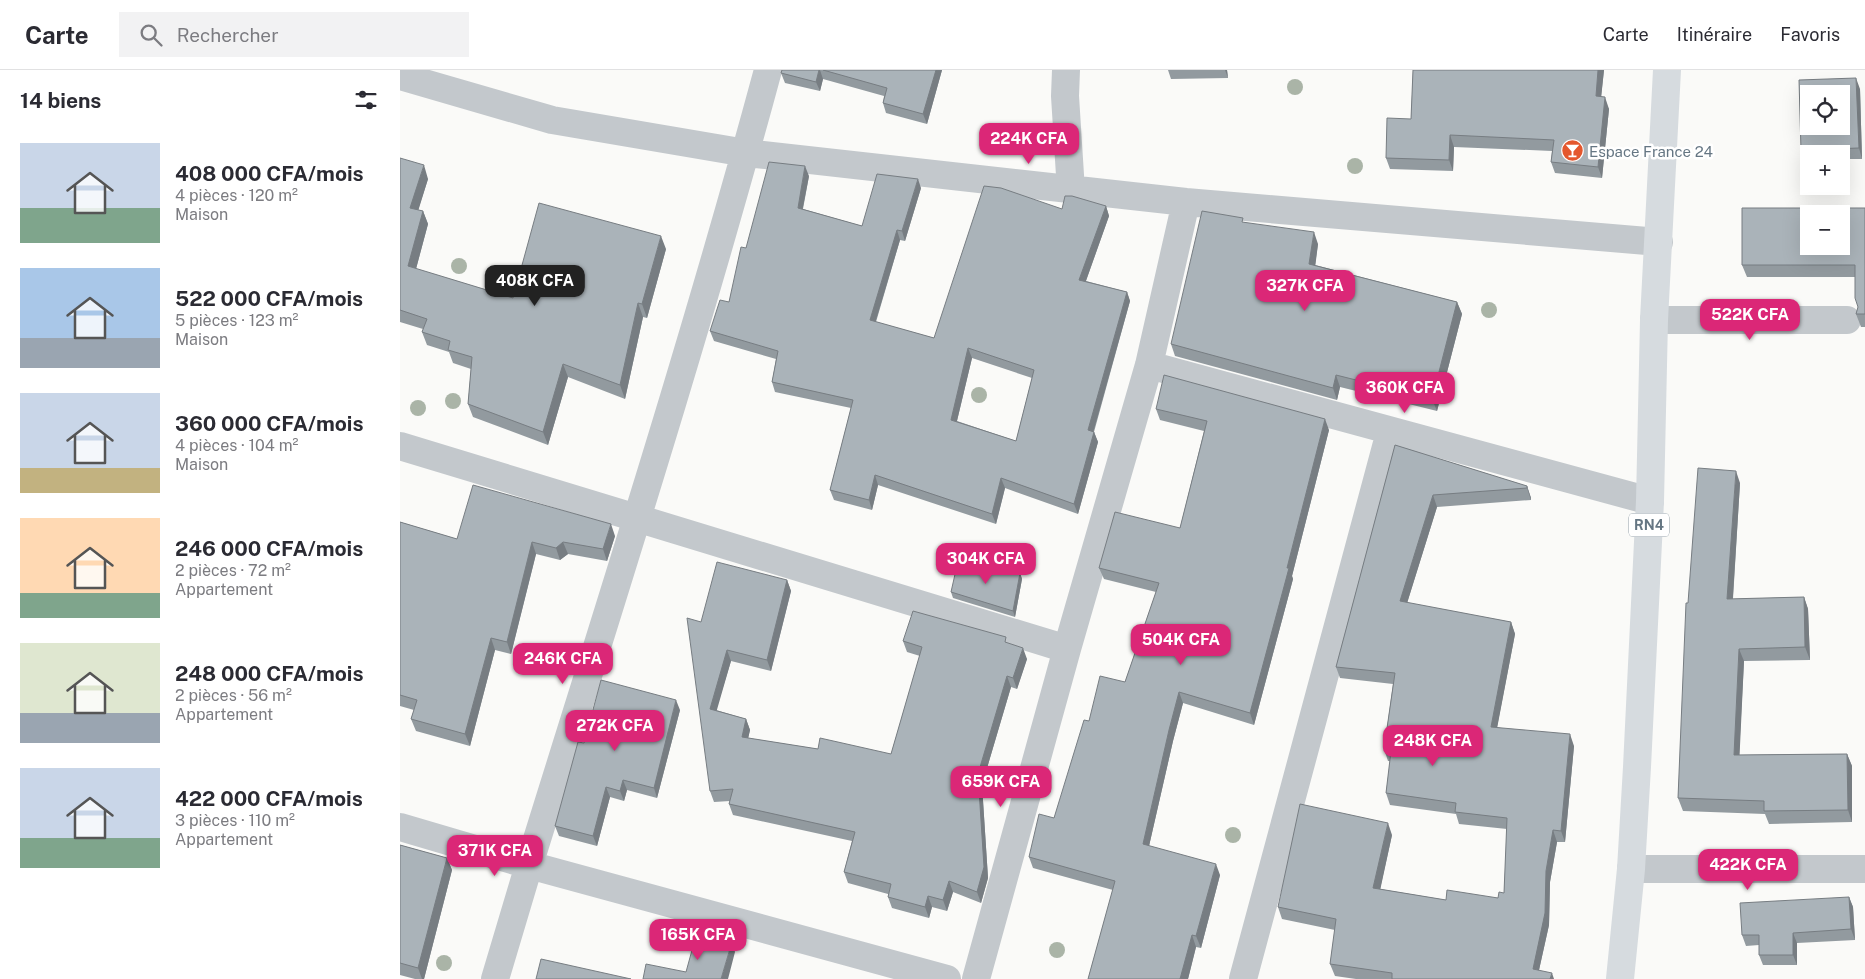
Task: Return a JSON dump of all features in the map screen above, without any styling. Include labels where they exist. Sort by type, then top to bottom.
[{"type":"highway","name":"RN4","points":[[1620,979],[1631,869],[1650,501],[1654,320],[1667,70]]},
{"type":"street","points":[[495,979],[637,518],[746,153],[768,70]]},
{"type":"street","points":[[1066,70],[1065,96],[1071,191]]},
{"type":"street","points":[[400,76],[552,120],[746,153],[1071,191],[1659,242]]},
{"type":"street","points":[[976,979],[1067,649],[1149,365],[1186,202]]},
{"type":"street","points":[[1654,320],[1847,320]]},
{"type":"street","points":[[1149,365],[1390,432],[1650,501]]},
{"type":"street","points":[[1243,979],[1390,432]]},
{"type":"street","points":[[400,446],[1067,649]]},
{"type":"street","points":[[400,827],[529,865],[947,979]]},
{"type":"street","points":[[1631,869],[1865,870]]},
{"type":"building","points":[[782,70],[819,70],[816,82],[781,73]]},
{"type":"building","points":[[823,70],[936,70],[923,114],[883,103],[887,88]]},
{"type":"building","points":[[1413,70],[1598,70],[1596,96],[1605,97],[1598,167],[1551,162],[1554,140],[1450,135],[1449,160],[1386,158],[1387,118],[1411,119]]},
{"type":"building","points":[[1856,78],[1859,148],[1850,148],[1850,145],[1801,145],[1801,135],[1850,135],[1850,85],[1800,85],[1800,115],[1799,80]]},
{"type":"building","points":[[400,158],[424,165],[410,208],[423,211],[408,266],[513,298],[539,203],[661,236],[642,304],[638,303],[620,385],[563,364],[543,432],[468,404],[472,357],[448,350],[450,341],[422,332],[427,319],[400,310]]},
{"type":"building","points":[[769,162],[805,166],[798,208],[862,226],[877,174],[918,179],[902,231],[897,230],[870,320],[934,338],[984,186],[1001,188],[1062,209],[1065,196],[1072,196],[1106,206],[1079,280],[1127,292],[1088,430],[1094,432],[1074,504],[1001,478],[992,514],[875,475],[869,500],[830,490],[853,400],[772,382],[778,351],[710,331],[720,300],[729,302],[741,247],[746,248]],"holes":[[[968,348],[1034,370],[1016,441],[951,420]]]},
{"type":"building","points":[[1742,208],[1800,208],[1800,255],[1850,255],[1850,208],[1865,208],[1865,314],[1856,314],[1858,307],[1855,298],[1855,265],[1742,265]]},
{"type":"building","points":[[1202,211],[1243,218],[1242,222],[1314,232],[1309,264],[1457,302],[1432,399],[1336,375],[1333,388],[1171,344]]},
{"type":"building","points":[[1164,375],[1325,419],[1287,568],[1289,568],[1250,713],[1179,692],[1169,730],[1143,844],[1216,864],[1196,936],[1192,935],[1180,979],[1088,979],[1115,881],[1029,857],[1039,814],[1054,818],[1084,720],[1089,721],[1100,676],[1125,682],[1159,583],[1099,568],[1115,512],[1180,528],[1207,421],[1156,409]]},
{"type":"building","points":[[1395,445],[1527,486],[1527,488],[1433,495],[1400,601],[1511,622],[1491,727],[1570,734],[1561,831],[1553,830],[1546,871],[1545,913],[1533,969],[1552,973],[1550,979],[1392,979],[1392,973],[1330,964],[1336,919],[1278,907],[1300,804],[1388,823],[1373,888],[1446,900],[1447,890],[1498,898],[1499,892],[1504,893],[1507,818],[1455,812],[1456,803],[1386,793],[1391,751],[1384,749],[1395,673],[1336,667]]},
{"type":"building","points":[[1698,468],[1736,471],[1727,599],[1804,597],[1805,647],[1739,649],[1734,755],[1847,754],[1848,810],[1764,811],[1764,801],[1678,798],[1686,603],[1688,603]]},
{"type":"building","points":[[473,485],[611,524],[603,549],[563,542],[556,548],[532,542],[507,642],[491,638],[465,734],[411,719],[417,700],[400,695],[400,522],[457,539]]},
{"type":"building","points":[[958,561],[1020,573],[1013,611],[951,592]]},
{"type":"building","points":[[717,562],[787,580],[767,660],[727,650],[710,709],[746,719],[742,737],[818,749],[820,738],[891,754],[922,647],[903,641],[913,611],[1006,637],[1005,642],[1023,648],[1013,678],[1007,676],[978,774],[984,867],[977,892],[949,881],[943,900],[928,896],[925,907],[888,897],[891,884],[844,872],[855,832],[729,804],[733,789],[710,791],[687,618],[701,622]]},
{"type":"building","points":[[601,680],[676,700],[654,788],[623,780],[620,791],[606,787],[593,836],[555,826],[578,742],[584,743]]},
{"type":"building","points":[[400,845],[447,858],[418,968],[400,963]]},
{"type":"building","points":[[1849,897],[1851,929],[1793,933],[1793,955],[1759,955],[1759,935],[1742,935],[1740,903]]},
{"type":"building","points":[[697,932],[732,942],[721,979],[643,979],[646,964],[686,972]]},
{"type":"building","points":[[541,959],[631,979],[536,979]]},
{"type":"place","name":"Espace France 24","points":[[1573,151]]}]
